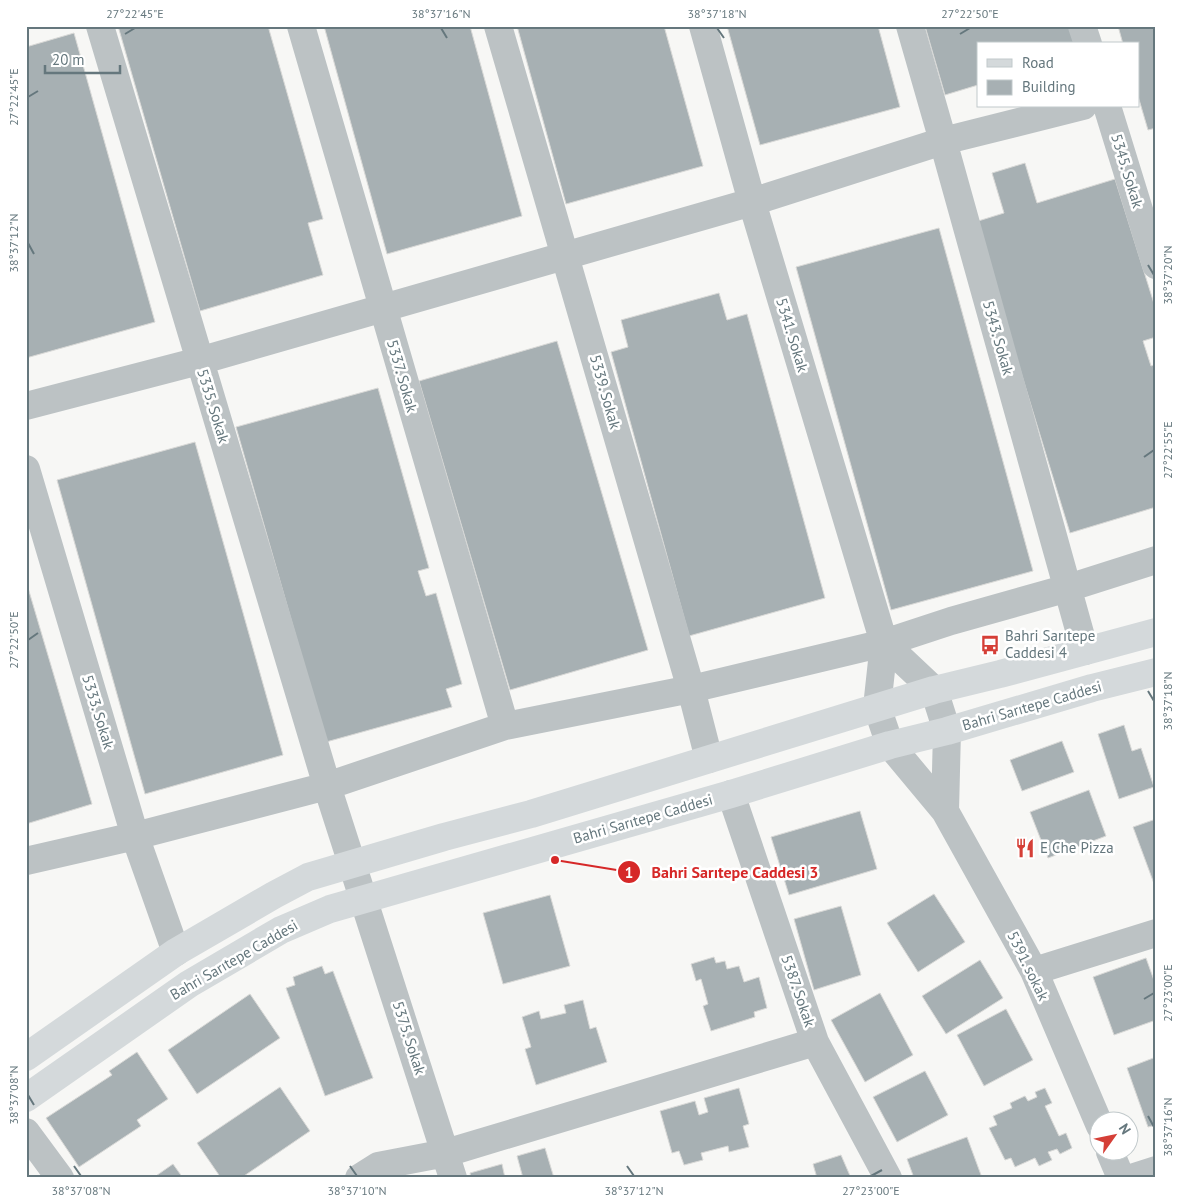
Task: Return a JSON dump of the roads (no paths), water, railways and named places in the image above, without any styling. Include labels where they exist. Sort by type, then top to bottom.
[{"type":"main road","points":[[26,1057],[176,952],[308,877],[531,814],[934,690],[1156,632]]},
{"type":"main road","name":"Bahri Sarıtepe Caddesi","points":[[26,1098],[189,984],[274,934],[330,909],[731,794],[890,745],[947,731],[1092,688],[1156,672]]},
{"type":"street","name":"5335. Sokak","points":[[100,26],[199,362],[352,864]]},
{"type":"street","name":"5337. Sokak","points":[[301,26],[505,726]]},
{"type":"street","name":"5339. Sokak","points":[[498,26],[692,689],[709,759]]},
{"type":"street","name":"5341. Sokak","points":[[703,26],[752,202],[884,643]]},
{"type":"street","name":"5343. Sokak","points":[[910,26],[1085,651]]},
{"type":"street","points":[[1082,26],[1087,42]]},
{"type":"street","points":[[26,406],[199,362],[752,202],[943,141],[1075,108]]},
{"type":"street","name":"5345. Sokak","points":[[1107,108],[1156,265]]},
{"type":"street","name":"5333. Sokak","points":[[26,469],[135,836],[176,952]]},
{"type":"street","points":[[26,861],[135,836],[327,786],[505,726],[692,689],[884,643],[1156,560]]},
{"type":"street","points":[[884,643],[934,690],[947,731],[945,811]]},
{"type":"street","points":[[884,643],[877,707],[890,745]]},
{"type":"street","name":"5391. sokak","points":[[890,745],[945,811],[1034,971],[1094,1112]]},
{"type":"street","name":"5387. Sokak","points":[[731,794],[815,1042],[888,1178]]},
{"type":"street","name":"5375. Sokak","points":[[352,864],[449,1165]]},
{"type":"street","points":[[1034,971],[1156,934]]},
{"type":"street","points":[[359,1178],[378,1166],[449,1165],[815,1042]]},
{"type":"street","points":[[26,1132],[60,1178]]},
{"type":"street","points":[[1114,1162],[1121,1178]]},
{"type":"street","points":[[1131,1178],[1156,1170]]},
{"type":"place","name":"Bahri Sarıtepe Caddesi 4","points":[[990,645]]},
{"type":"place","name":"E Che Pizza","points":[[1025,848]]},
{"type":"place","name":"Bahri Sarıtepe Caddesi 3","points":[[555,860]]}]
